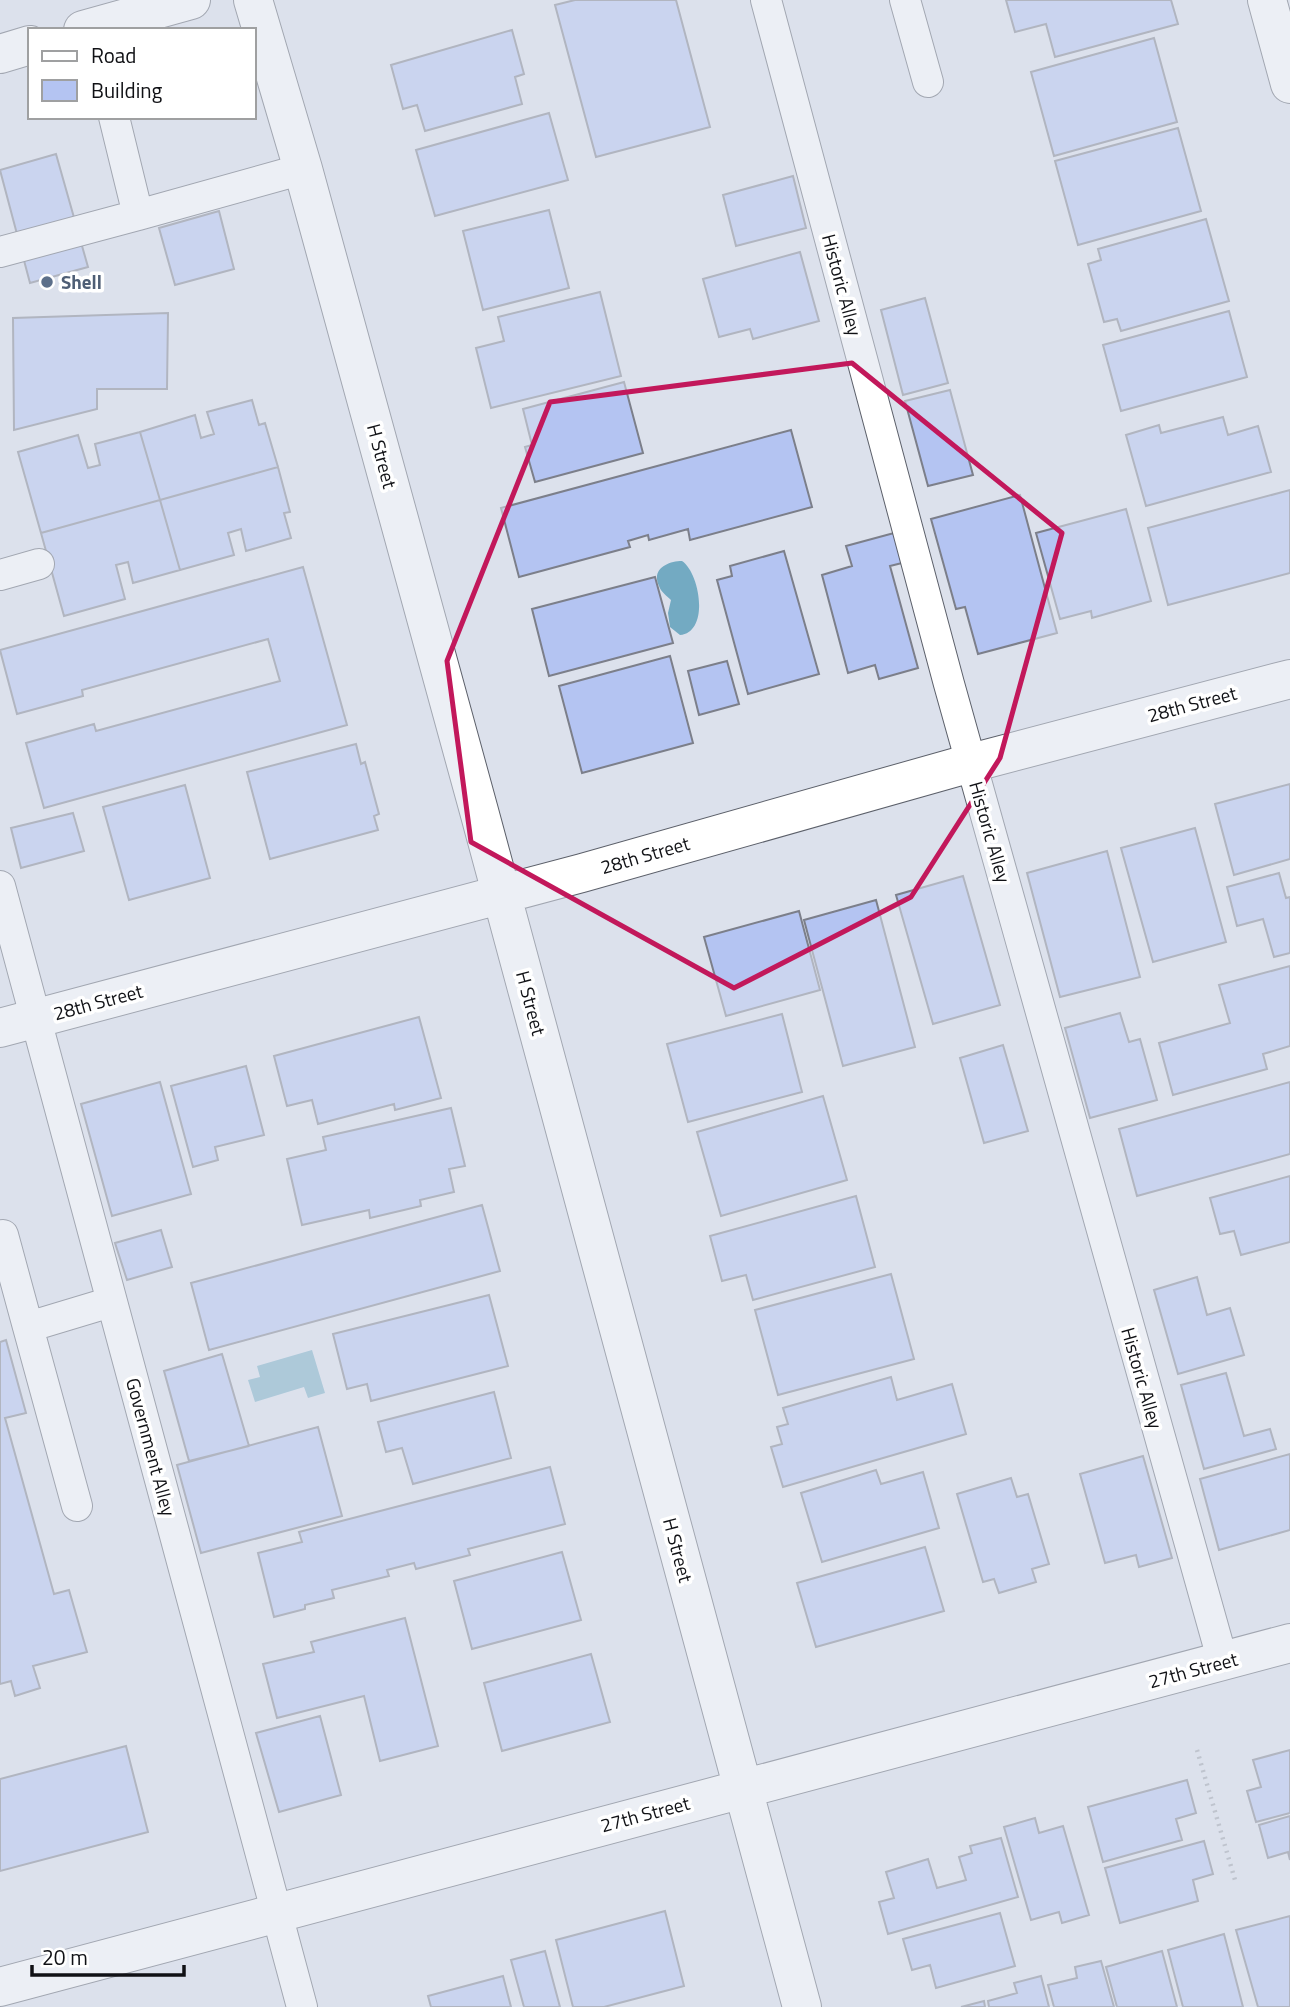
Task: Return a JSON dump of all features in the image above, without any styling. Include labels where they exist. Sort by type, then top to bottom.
[{"type":"street","points":[[91,28],[191,0]]},
{"type":"street","name":"H Street","points":[[253,0],[303,169],[502,894],[802,2007]]},
{"type":"street","points":[[1267,0],[1290,84]]},
{"type":"street","points":[[0,54],[28,46]]},
{"type":"street","name":"28th Street","points":[[18,1023],[502,894],[971,763],[1290,678]]},
{"type":"street","name":"27th Street","points":[[0,1987],[1290,1643]]},
{"type":"lane","name":"Historic Alley","points":[[766,0],[971,763],[1189,1549],[1223,1662]]},
{"type":"lane","points":[[905,0],[928,82]]},
{"type":"lane","points":[[114,119],[138,215]]},
{"type":"lane","points":[[0,252],[303,169]]},
{"type":"lane","points":[[0,575],[38,564]]},
{"type":"lane","name":"Government Alley","points":[[0,886],[18,1023],[111,1302],[302,2007]]},
{"type":"lane","points":[[0,1236],[3,1236],[78,1506]]},
{"type":"lane","points":[[28,1327],[111,1302]]},
{"type":"path","points":[[1197,1750],[1235,1880]]},
{"type":"highlighted area","points":[[852,363],[1062,533],[1000,758],[911,897],[734,988],[471,842],[447,661],[550,402]]},
{"type":"water","points":[[682,561],[694,577],[699,613],[696,624],[680,635],[670,627],[668,613],[671,600],[660,588],[657,575],[666,564]]},
{"type":"water","points":[[312,1350],[325,1393],[308,1398],[304,1387],[255,1402],[248,1380],[260,1377],[257,1366]]},
{"type":"building","points":[[575,0],[676,0],[710,127],[596,157],[555,5]]},
{"type":"building","points":[[1006,0],[1171,0],[1178,24],[1055,57],[1046,24],[1015,32]]},
{"type":"building","points":[[512,30],[524,74],[515,77],[522,104],[425,131],[417,105],[403,109],[391,65]]},
{"type":"building","points":[[1154,38],[1177,122],[1054,156],[1031,72]]},
{"type":"building","points":[[549,113],[568,180],[435,216],[416,150]]},
{"type":"building","points":[[1178,128],[1201,211],[1078,245],[1055,161]]},
{"type":"building","points":[[56,154],[88,267],[30,283],[0,170]]},
{"type":"building","points":[[793,176],[806,228],[736,246],[723,195]]},
{"type":"building","points":[[549,210],[569,288],[483,310],[463,231]]},
{"type":"building","points":[[219,211],[234,269],[175,285],[159,228]]},
{"type":"building","points":[[1206,219],[1229,301],[1121,331],[1117,319],[1104,322],[1088,264],[1101,260],[1098,249]]},
{"type":"building","points":[[800,252],[819,321],[753,339],[750,329],[719,337],[703,279]]},
{"type":"building","points":[[600,292],[621,376],[491,408],[476,348],[504,341],[498,317]]},
{"type":"building","points":[[925,298],[948,383],[903,395],[881,310]]},
{"type":"building","points":[[1229,311],[1247,377],[1121,411],[1103,345]]},
{"type":"building","points":[[168,313],[167,389],[97,389],[97,409],[14,430],[13,318]]},
{"type":"building","points":[[624,382],[643,453],[535,482],[525,447],[532,445],[523,409]]},
{"type":"building","points":[[950,390],[973,475],[928,486],[905,401]]},
{"type":"building","points":[[252,400],[259,425],[265,423],[278,467],[160,500],[140,432],[195,415],[201,438],[214,434],[207,412]]},
{"type":"building","points":[[1223,417],[1228,435],[1258,426],[1271,472],[1146,506],[1126,435],[1159,425],[1161,433]]},
{"type":"building","points":[[791,430],[812,507],[690,540],[688,529],[649,540],[648,535],[628,541],[630,547],[519,577],[501,508]]},
{"type":"building","points":[[140,432],[160,500],[41,533],[18,452],[78,435],[88,468],[100,465],[95,444]]},
{"type":"building","points":[[278,467],[290,512],[284,513],[291,538],[246,551],[241,529],[228,533],[234,555],[180,570],[160,500]]},
{"type":"building","points":[[1290,490],[1290,573],[1168,605],[1148,528]]},
{"type":"building","points":[[1020,495],[1057,633],[978,654],[965,607],[956,609],[931,519]]},
{"type":"building","points":[[160,500],[180,570],[133,583],[128,562],[116,565],[125,599],[64,616],[41,533]]},
{"type":"building","points":[[1126,509],[1151,601],[1092,618],[1091,611],[1060,619],[1036,533]]},
{"type":"building","points":[[894,533],[902,563],[890,566],[918,668],[879,679],[875,665],[848,673],[822,575],[852,566],[846,546]]},
{"type":"building","points":[[784,551],[819,674],[748,694],[717,580],[732,576],[730,566]]},
{"type":"building","points":[[303,567],[347,725],[44,808],[26,743],[94,724],[96,731],[280,681],[268,639],[82,690],[83,696],[17,714],[0,650]]},
{"type":"building","points":[[655,577],[673,643],[549,676],[532,609]]},
{"type":"building","points":[[670,656],[693,743],[582,773],[559,686]]},
{"type":"building","points":[[727,661],[739,704],[699,715],[688,671]]},
{"type":"building","points":[[356,744],[361,764],[365,762],[379,814],[374,816],[378,830],[270,859],[247,772]]},
{"type":"building","points":[[1290,784],[1290,859],[1234,875],[1215,804]]},
{"type":"building","points":[[185,785],[210,878],[129,900],[103,807]]},
{"type":"building","points":[[73,813],[84,851],[21,868],[11,828]]},
{"type":"building","points":[[1195,828],[1226,942],[1153,962],[1121,848]]},
{"type":"building","points":[[1107,851],[1140,977],[1060,997],[1027,873]]},
{"type":"building","points":[[1279,873],[1286,898],[1290,897],[1290,953],[1274,957],[1263,919],[1237,926],[1227,887]]},
{"type":"building","points":[[963,876],[1000,1005],[933,1024],[896,895]]},
{"type":"building","points":[[876,900],[915,1047],[843,1066],[804,920]]},
{"type":"building","points":[[799,911],[820,990],[726,1016],[704,937]]},
{"type":"building","points":[[1290,966],[1290,1046],[1263,1054],[1267,1069],[1173,1095],[1159,1043],[1230,1023],[1219,985]]},
{"type":"building","points":[[1120,1013],[1129,1042],[1140,1039],[1157,1100],[1090,1118],[1065,1028]]},
{"type":"building","points":[[782,1014],[802,1092],[688,1122],[667,1044]]},
{"type":"building","points":[[419,1017],[441,1098],[395,1110],[394,1104],[318,1124],[312,1100],[287,1106],[274,1056]]},
{"type":"building","points":[[1003,1045],[1028,1131],[984,1143],[960,1058]]},
{"type":"building","points":[[246,1066],[264,1135],[215,1147],[218,1160],[193,1167],[171,1086]]},
{"type":"building","points":[[160,1082],[191,1194],[112,1216],[81,1104]]},
{"type":"building","points":[[1290,1082],[1290,1154],[1137,1196],[1119,1129]]},
{"type":"building","points":[[823,1096],[847,1180],[721,1216],[697,1132]]},
{"type":"building","points":[[451,1108],[465,1166],[449,1169],[454,1192],[420,1200],[421,1206],[370,1218],[369,1210],[302,1225],[287,1159],[326,1150],[323,1137]]},
{"type":"building","points":[[1290,1176],[1290,1242],[1241,1255],[1234,1231],[1220,1234],[1210,1198]]},
{"type":"building","points":[[856,1196],[875,1267],[753,1300],[746,1275],[722,1281],[710,1236]]},
{"type":"building","points":[[482,1205],[500,1271],[209,1350],[191,1283]]},
{"type":"building","points":[[161,1230],[172,1267],[127,1280],[115,1243]]},
{"type":"building","points":[[891,1274],[914,1359],[778,1395],[755,1310]]},
{"type":"building","points":[[1197,1277],[1207,1315],[1230,1308],[1244,1355],[1178,1374],[1154,1290]]},
{"type":"building","points":[[489,1295],[508,1366],[371,1401],[367,1384],[347,1389],[333,1334]]},
{"type":"building","points":[[6,1340],[26,1413],[5,1418],[54,1594],[69,1590],[87,1652],[33,1666],[40,1688],[15,1696],[11,1681],[0,1684],[0,1342]]},
{"type":"building","points":[[222,1354],[249,1446],[189,1461],[164,1371]]},
{"type":"building","points":[[1226,1373],[1244,1436],[1270,1429],[1276,1449],[1204,1469],[1181,1385]]},
{"type":"building","points":[[891,1377],[897,1400],[952,1384],[966,1434],[783,1487],[771,1447],[782,1444],[777,1427],[788,1424],[783,1408]]},
{"type":"building","points":[[494,1392],[511,1458],[413,1484],[402,1448],[386,1452],[378,1422]]},
{"type":"building","points":[[318,1427],[342,1516],[201,1553],[177,1465]]},
{"type":"building","points":[[1290,1454],[1290,1530],[1219,1550],[1200,1479]]},
{"type":"building","points":[[1143,1456],[1172,1558],[1139,1567],[1136,1555],[1105,1563],[1080,1474]]},
{"type":"building","points":[[550,1467],[565,1524],[468,1549],[470,1555],[416,1569],[414,1563],[387,1570],[389,1576],[332,1590],[334,1598],[274,1617],[258,1553],[302,1542],[299,1532]]},
{"type":"building","points":[[876,1470],[881,1484],[923,1472],[939,1528],[822,1562],[801,1493]]},
{"type":"building","points":[[1011,1478],[1017,1497],[1028,1494],[1049,1564],[1032,1569],[1036,1582],[999,1593],[994,1579],[983,1582],[957,1494]]},
{"type":"building","points":[[925,1547],[944,1611],[816,1647],[797,1583]]},
{"type":"building","points":[[562,1552],[581,1620],[472,1649],[454,1581]]},
{"type":"building","points":[[405,1618],[438,1746],[380,1761],[364,1696],[277,1718],[263,1664],[314,1652],[311,1642]]},
{"type":"building","points":[[591,1654],[610,1722],[502,1751],[484,1683]]},
{"type":"building","points":[[320,1716],[341,1795],[279,1812],[256,1733]]},
{"type":"building","points":[[126,1746],[148,1832],[0,1871],[0,1779]]},
{"type":"building","points":[[1290,1750],[1290,1813],[1256,1822],[1247,1791],[1261,1787],[1253,1760]]},
{"type":"building","points":[[1187,1780],[1196,1813],[1176,1819],[1182,1840],[1103,1862],[1088,1807]]},
{"type":"building","points":[[1290,1816],[1290,1860],[1288,1852],[1268,1858],[1259,1825]]},
{"type":"building","points":[[1035,1818],[1039,1833],[1063,1826],[1089,1915],[1062,1923],[1059,1912],[1031,1920],[1004,1827]]},
{"type":"building","points":[[1001,1838],[1018,1897],[888,1934],[879,1902],[894,1898],[886,1872],[928,1859],[937,1888],[966,1880],[959,1857],[972,1853],[970,1846]]},
{"type":"building","points":[[1204,1841],[1213,1874],[1193,1880],[1198,1901],[1120,1923],[1105,1868]]},
{"type":"building","points":[[665,1911],[684,1986],[604,2007],[573,2007],[556,1940]]},
{"type":"building","points":[[1000,1913],[1015,1966],[936,1988],[930,1965],[912,1970],[903,1939]]},
{"type":"building","points":[[1290,1916],[1290,2007],[1258,2007],[1236,1930]]},
{"type":"building","points":[[1224,1934],[1243,2007],[1183,2007],[1168,1950]]},
{"type":"building","points":[[545,1951],[560,2007],[524,2007],[511,1960]]},
{"type":"building","points":[[1162,1951],[1177,2007],[1117,2007],[1106,1967]]},
{"type":"building","points":[[1101,1961],[1114,2007],[1054,2007],[1048,1985],[1077,1978],[1075,1967]]},
{"type":"building","points":[[503,1976],[511,2007],[431,2007],[428,1996]]},
{"type":"building","points":[[1041,1976],[1049,2007],[989,2007],[988,2001],[1017,1993],[1014,1983]]},
{"type":"building","points":[[984,2001],[985,2007],[961,2007]]},
{"type":"place","name":"Shell","points":[[47,282]]}]
